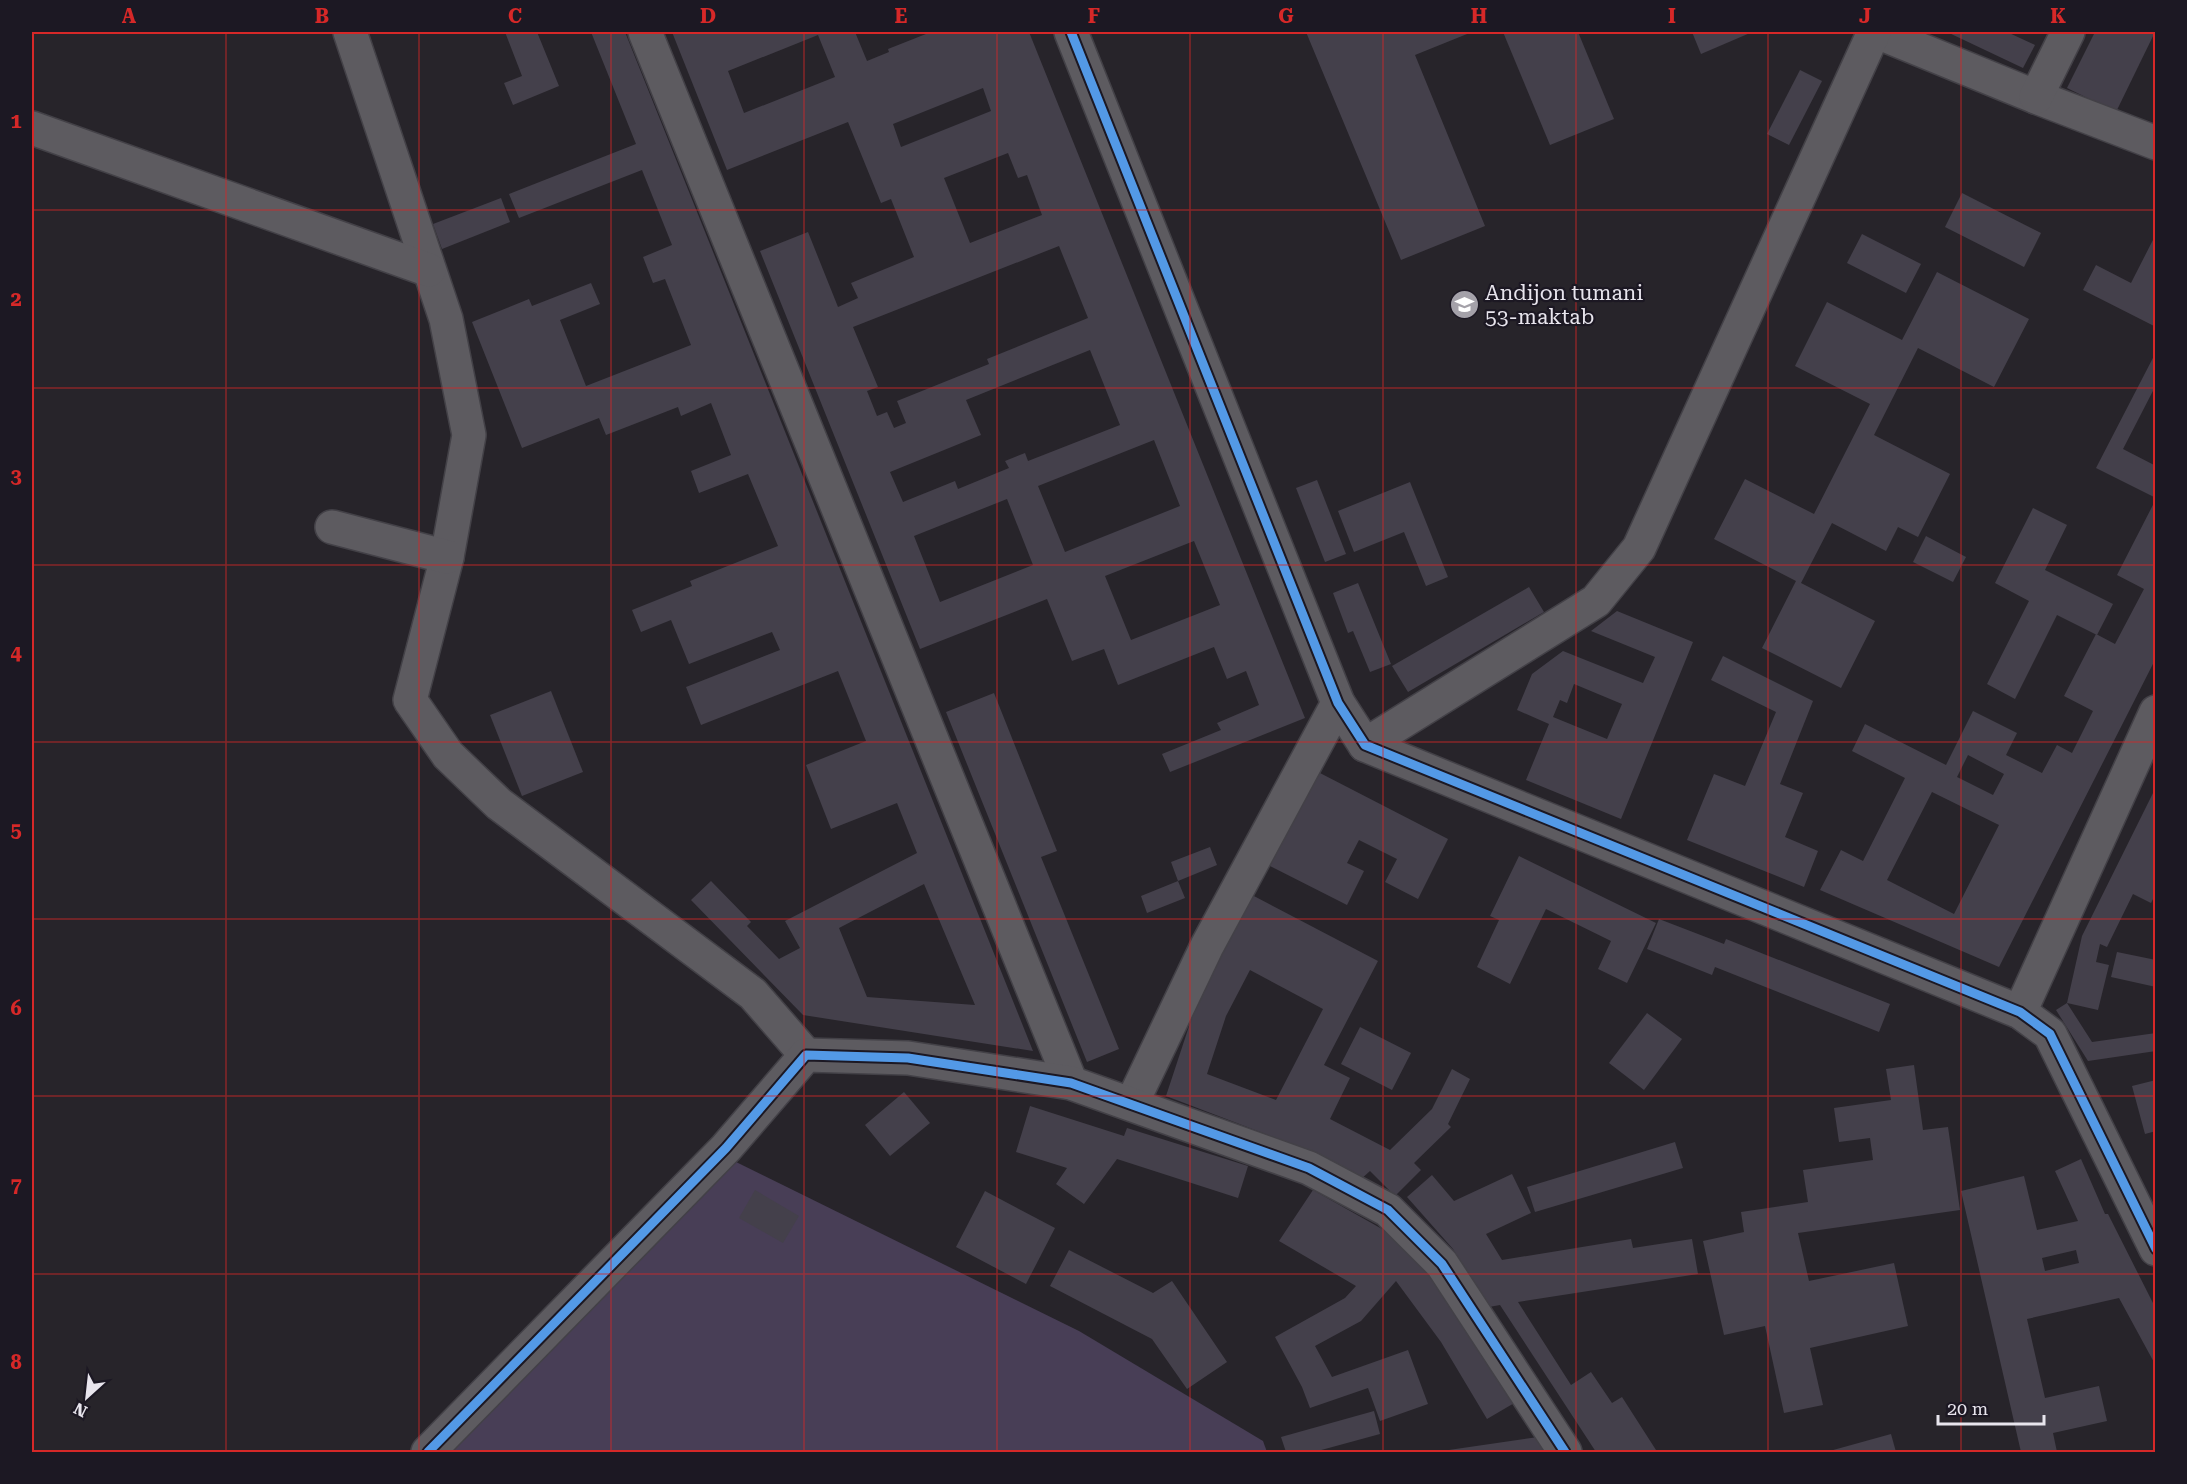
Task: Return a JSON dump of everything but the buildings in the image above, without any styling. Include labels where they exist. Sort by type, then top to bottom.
[{"type":"street","points":[[350,32],[446,319],[469,435],[447,557],[410,700],[448,755],[499,804],[753,994],[806,1055],[908,1058],[1071,1083],[1310,1168],[1388,1210],[1442,1264],[1565,1452]]},
{"type":"street","points":[[645,32],[1071,1083]]},
{"type":"street","points":[[1071,32],[1338,703],[1365,744],[2020,1012],[2050,1035],[2156,1249]]},
{"type":"street","points":[[1365,744],[1596,601],[1639,548],[1875,32],[2036,98],[2156,143]]},
{"type":"street","points":[[2036,98],[2068,32]]},
{"type":"street","points":[[32,128],[429,270]]},
{"type":"street","points":[[332,527],[447,557]]},
{"type":"street","points":[[1132,1103],[1207,946],[1338,703]]},
{"type":"street","points":[[2020,1012],[2156,712]]},
{"type":"street","points":[[428,1452],[726,1148],[806,1055]]},
{"type":"shaded area","points":[[734,1161],[1079,1331],[1263,1441],[1267,1452],[452,1452]]},
{"type":"cycle path","points":[[1071,32],[1338,703],[1365,745],[2020,1012],[2050,1034],[2156,1249]]},
{"type":"cycle path","points":[[428,1452],[726,1148],[806,1055],[908,1058],[1071,1083],[1309,1168],[1388,1210],[1442,1264],[1565,1452]]},
{"type":"place","name":"Andijon tumani 53-maktab","points":[[1464,305]]}]
